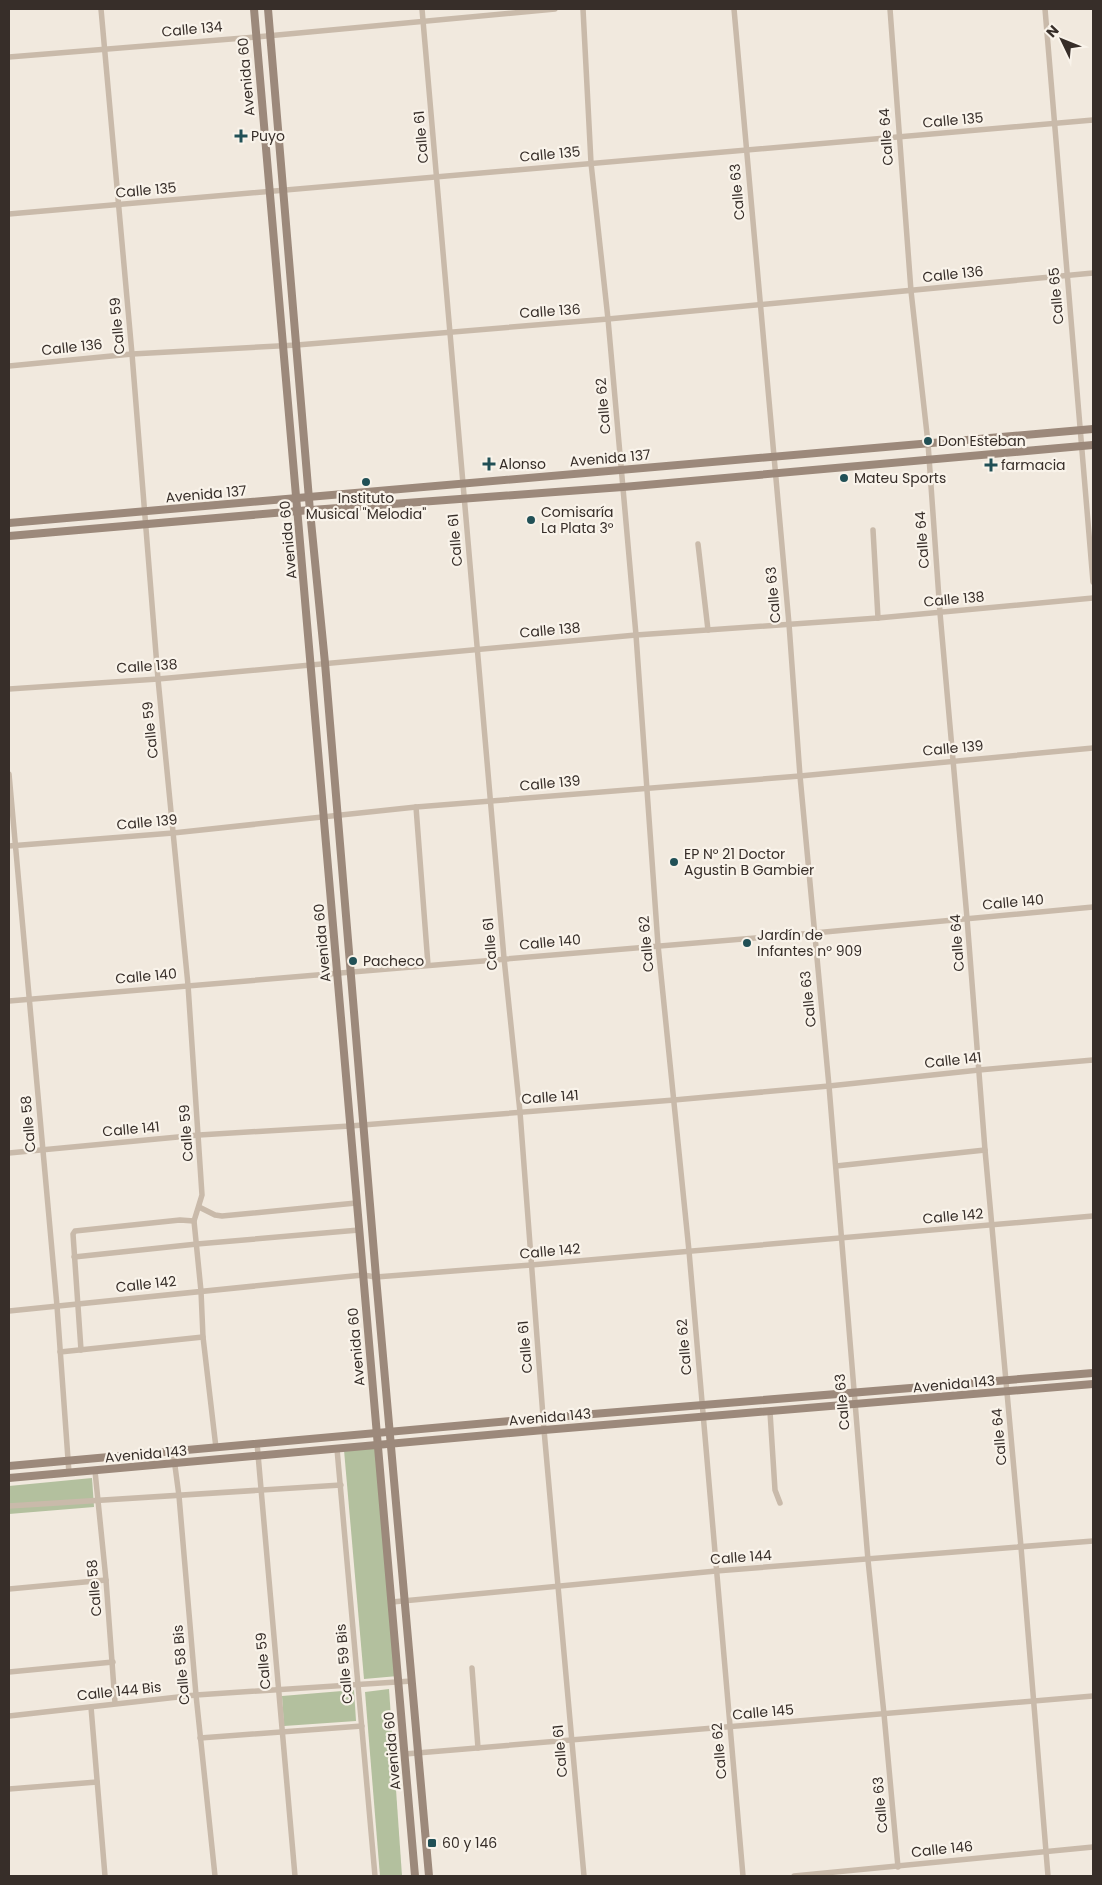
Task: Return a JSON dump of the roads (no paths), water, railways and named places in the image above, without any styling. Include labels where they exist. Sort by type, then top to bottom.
[{"type":"main road","name":"Avenida 60","points":[[254,9],[268,191],[297,498],[362,1275],[415,1876]]},
{"type":"main road","name":"Avenida 60","points":[[268,9],[429,1876]]},
{"type":"main road","name":"Avenida 137","points":[[9,524],[1093,429]]},
{"type":"main road","name":"Avenida 137","points":[[9,536],[298,511],[623,487],[1093,445]]},
{"type":"main road","name":"Avenida 143","points":[[9,1466],[544,1418],[1093,1373]]},
{"type":"main road","name":"Avenida 143","points":[[9,1478],[544,1430],[1007,1393],[1093,1384]]},
{"type":"street","name":"Calle 59","points":[[102,9],[158,678],[188,985],[202,1195],[194,1221],[201,1291],[203,1337],[216,1448]]},
{"type":"street","name":"Calle 61","points":[[422,9],[438,176],[449,331],[504,958],[520,1112],[544,1430],[584,1876]]},
{"type":"street","name":"Calle 134","points":[[9,57],[256,37],[555,9]]},
{"type":"street","name":"Calle 62","points":[[583,9],[591,163],[622,470],[658,945],[689,1251],[743,1876]]},
{"type":"street","name":"Calle 63","points":[[734,9],[774,474],[789,624],[800,776],[836,1166],[854,1405],[898,1867]]},
{"type":"street","name":"Calle 64","points":[[890,9],[898,137],[911,291],[928,443],[940,613],[968,918],[985,1150],[1021,1547],[1048,1876]]},
{"type":"street","name":"Calle 65","points":[[1045,9],[1093,582]]},
{"type":"street","name":"Calle 135","points":[[9,214],[1093,120]]},
{"type":"street","name":"Calle 136","points":[[9,366],[132,354],[297,345],[608,319],[1093,273]]},
{"type":"street","points":[[873,530],[878,618]]},
{"type":"street","points":[[698,544],[708,630]]},
{"type":"street","name":"Calle 138","points":[[9,689],[158,678],[636,635],[940,613],[1093,598]]},
{"type":"street","name":"Calle 139","points":[[12,846],[173,833],[490,800],[800,776],[1093,748]]},
{"type":"street","name":"Calle 58","points":[[9,774],[12,846],[43,1148],[69,1473]]},
{"type":"street","points":[[416,807],[428,965]]},
{"type":"street","name":"Calle 140","points":[[9,1001],[814,933],[1093,907]]},
{"type":"street","name":"Calle 141","points":[[9,1153],[43,1148],[199,1135],[350,1126],[674,1100],[1093,1060]]},
{"type":"street","points":[[836,1166],[985,1150]]},
{"type":"street","points":[[199,1207],[215,1215],[222,1216],[356,1203]]},
{"type":"street","name":"Calle 142","points":[[9,1311],[362,1275],[376,1277],[531,1265],[1093,1216]]},
{"type":"street","points":[[81,1350],[79,1303],[74,1257],[73,1234],[75,1231],[170,1221],[194,1221]]},
{"type":"street","points":[[74,1257],[359,1230]]},
{"type":"street","points":[[60,1352],[203,1337]]},
{"type":"street","points":[[770,1412],[776,1490],[780,1503]]},
{"type":"street","name":"Calle 59","points":[[257,1444],[295,1876]]},
{"type":"street","name":"Calle 59 Bis","points":[[337,1449],[375,1876]]},
{"type":"street","name":"Calle 58 Bis","points":[[173,1452],[176,1464],[200,1738],[215,1876]]},
{"type":"street","name":"Calle 58","points":[[95,1471],[106,1580],[115,1703]]},
{"type":"street","points":[[9,1506],[341,1485]]},
{"type":"street","name":"Calle 144","points":[[392,1602],[716,1571],[1093,1541]]},
{"type":"street","points":[[9,1589],[106,1580]]},
{"type":"street","points":[[9,1672],[113,1662]]},
{"type":"street","points":[[472,1668],[478,1748]]},
{"type":"street","name":"Calle 144 Bis","points":[[9,1716],[196,1695],[412,1681]]},
{"type":"street","name":"Calle 145","points":[[405,1754],[1093,1696]]},
{"type":"street","points":[[91,1706],[105,1876]]},
{"type":"street","points":[[200,1738],[362,1726]]},
{"type":"street","points":[[9,1789],[97,1782]]},
{"type":"street","name":"Calle 146","points":[[794,1876],[1093,1847]]},
{"type":"place","name":"Puyo","points":[[241,136]]},
{"type":"place","name":"Don Esteban","points":[[928,441]]},
{"type":"place","name":"Alonso","points":[[489,464]]},
{"type":"place","name":"farmacia","points":[[991,465]]},
{"type":"place","name":"Mateu Sports","points":[[844,478]]},
{"type":"place","name":"Instituto Musical \"Melodia\"","points":[[366,482]]},
{"type":"place","name":"Comisaría La Plata 3°","points":[[531,520]]},
{"type":"place","name":"EP N° 21 Doctor Agustin B Gambier","points":[[674,862]]},
{"type":"place","name":"Jardín de Infantes n° 909","points":[[747,943]]},
{"type":"place","name":"Pacheco","points":[[353,961]]},
{"type":"place","name":"60 y 146","points":[[432,1843]]}]
